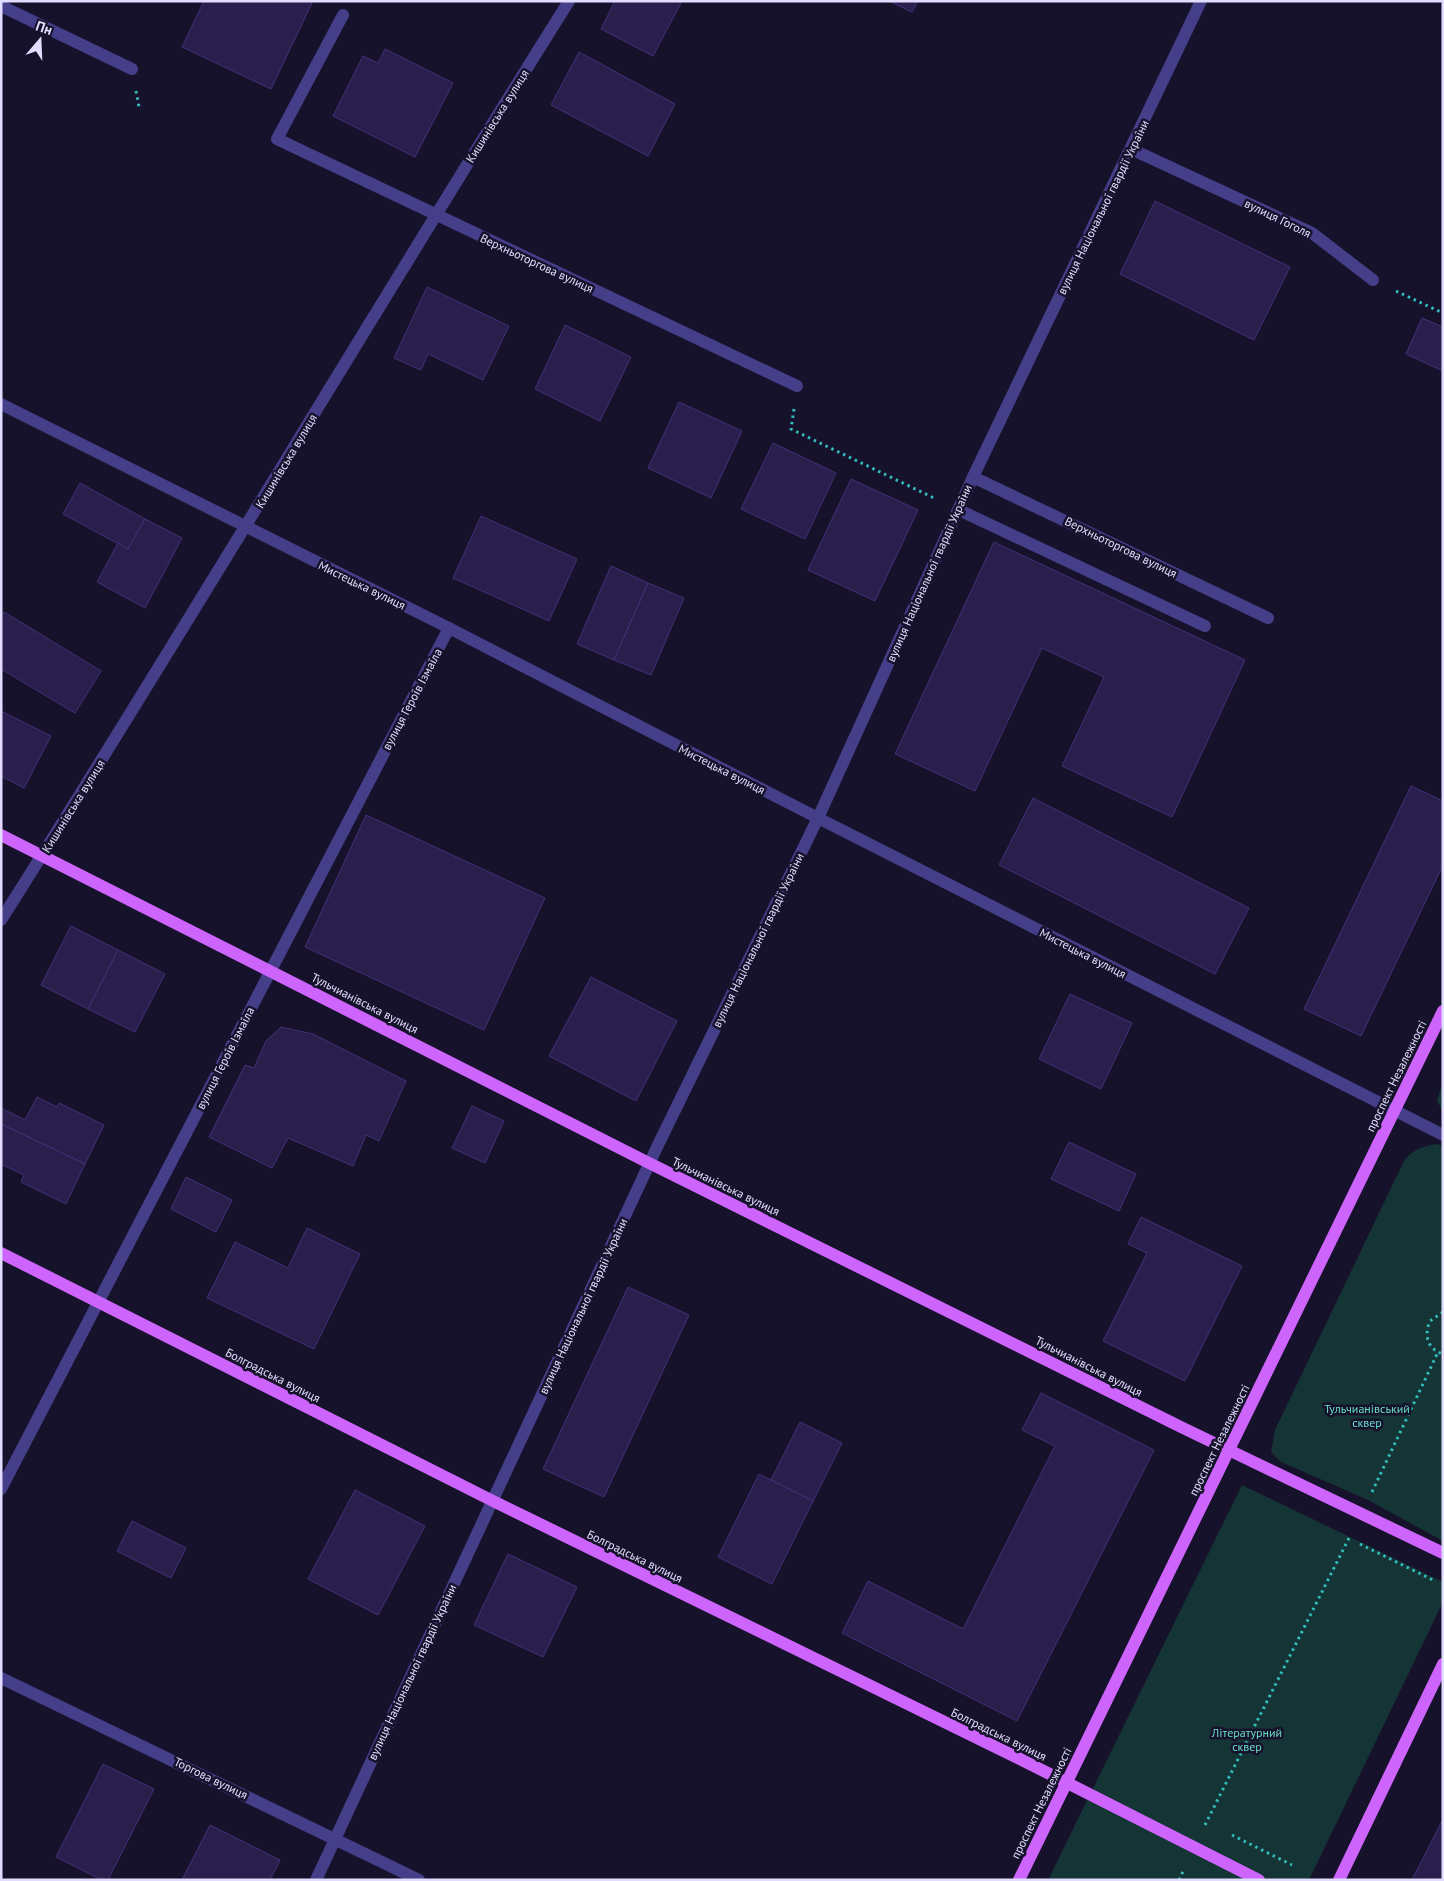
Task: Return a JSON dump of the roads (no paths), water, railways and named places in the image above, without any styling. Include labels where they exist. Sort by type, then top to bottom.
[{"type":"main road","name":"Тульчианівська вулиця","points":[[1,835],[649,1163],[1229,1449],[1443,1552]]},
{"type":"main road","name":"проспект Незалежності","points":[[1019,1880],[1443,1011]]},
{"type":"main road","name":"Болградська вулиця","points":[[1,1253],[493,1501],[1066,1782],[1259,1880]]},
{"type":"main road","points":[[1339,1880],[1443,1664]]},
{"type":"street","name":"Кишинівська вулиця","points":[[1,920],[246,528],[435,215],[569,1]]},
{"type":"street","name":"вулиця Національної гвардії України","points":[[316,1880],[334,1837],[493,1501],[649,1163],[818,818],[973,477],[1201,1]]},
{"type":"street","points":[[1,6],[132,69]]},
{"type":"street","name":"Верхньоторгова вулиця","points":[[343,15],[277,139],[796,386]]},
{"type":"street","name":"вулиця Гоголя","points":[[1131,149],[1312,233],[1373,280]]},
{"type":"street","name":"Мистецька вулиця","points":[[1,404],[449,628],[818,818],[1443,1135]]},
{"type":"street","name":"Верхньоторгова вулиця","points":[[973,477],[1268,618]]},
{"type":"street","points":[[959,510],[1205,626]]},
{"type":"street","name":"вулиця Героїв Ізмаїла","points":[[1,1489],[449,628]]},
{"type":"street","name":"Торгова вулиця","points":[[1,1678],[334,1837],[419,1880]]},
{"type":"park label","name":"Тульчианівський сквер","points":[[1367,1415]]},
{"type":"park label","name":"Літературний сквер","points":[[1247,1739]]}]
